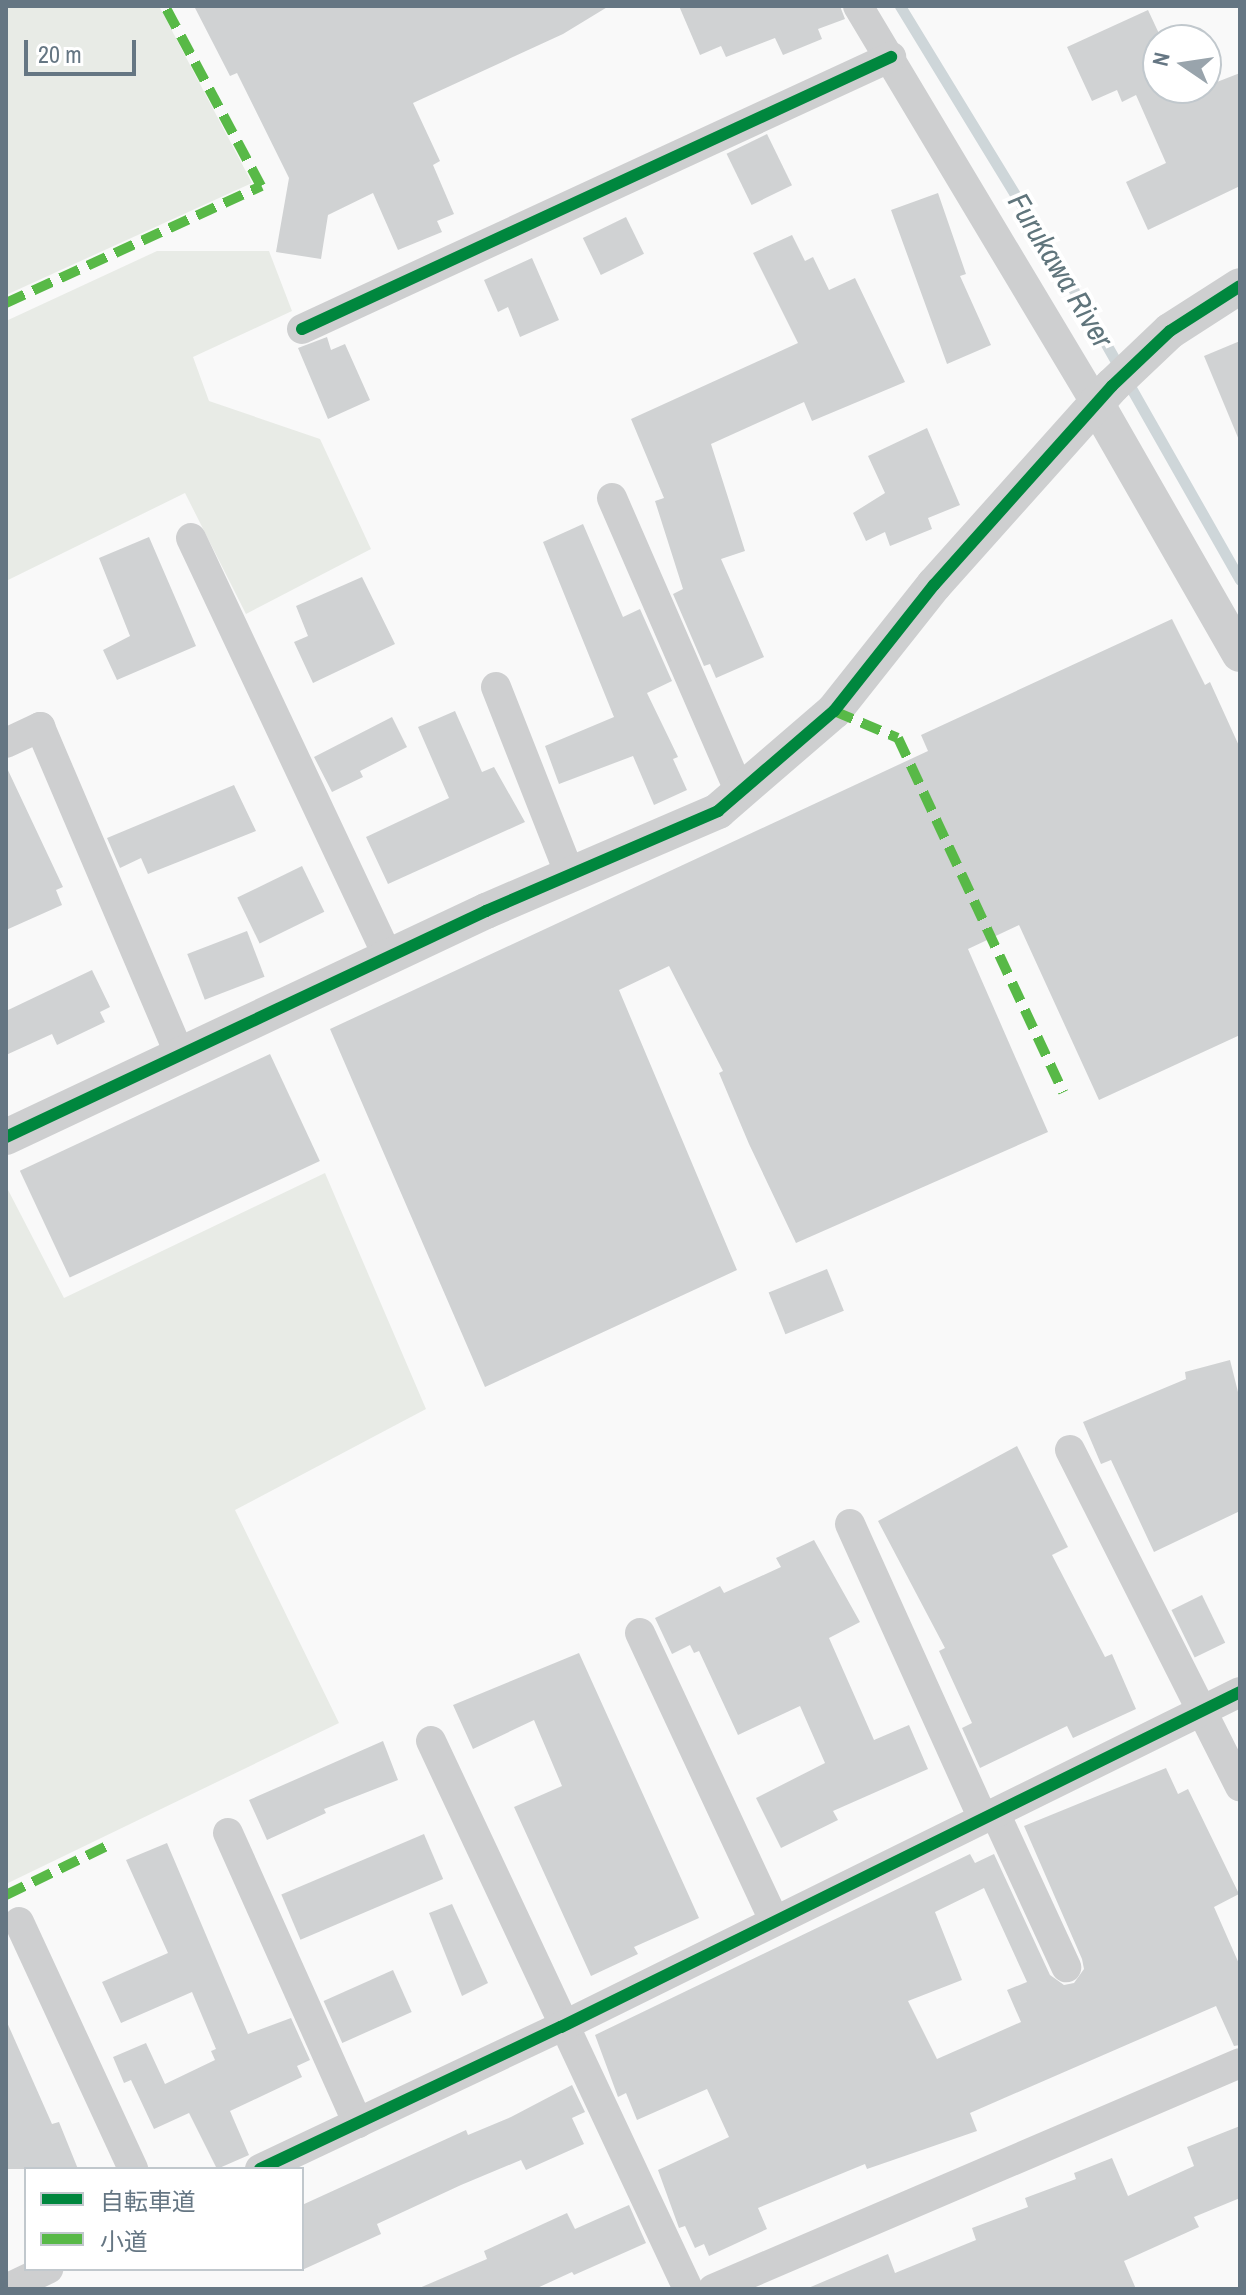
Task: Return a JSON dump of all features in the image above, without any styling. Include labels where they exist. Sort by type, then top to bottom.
[{"type":"street","points":[[858,6],[1096,403],[1240,654]]},
{"type":"street","points":[[302,329],[891,57]]},
{"type":"street","points":[[6,1137],[570,875],[718,811],[834,711],[934,585],[1136,362],[1170,331],[1240,286]]},
{"type":"street","points":[[612,498],[740,793]]},
{"type":"street","points":[[191,538],[389,958]]},
{"type":"street","points":[[496,687],[570,875]]},
{"type":"street","points":[[6,743],[40,727],[180,1056]]},
{"type":"street","points":[[1070,1450],[1240,1786]]},
{"type":"street","points":[[850,1524],[989,1816],[1066,1967]]},
{"type":"street","points":[[640,1633],[774,1921]]},
{"type":"street","points":[[264,2167],[561,2027],[1240,1692]]},
{"type":"street","points":[[431,1741],[561,2027],[688,2289]]},
{"type":"street","points":[[228,1833],[358,2123]]},
{"type":"street","points":[[19,1922],[132,2167]]},
{"type":"street","points":[[713,2289],[1240,2063]]},
{"type":"street","points":[[6,2289],[44,2271]]},
{"type":"shaded area","points":[[6,6],[159,6],[252,183],[6,295]]},
{"type":"shaded area","points":[[157,251],[269,251],[292,311],[193,357],[209,401],[320,439],[371,549],[246,614],[185,493],[6,581],[6,321]]},
{"type":"shaded area","points":[[325,1173],[426,1409],[235,1510],[339,1723],[6,1884],[6,1186],[64,1298]]},
{"type":"building","points":[[194,6],[609,6],[563,34],[413,103],[440,161],[433,165],[454,214],[437,221],[442,232],[398,250],[373,193],[328,215],[321,259],[276,252],[289,178],[237,73],[230,76]]},
{"type":"building","points":[[679,6],[840,6],[845,19],[818,29],[822,39],[783,55],[775,38],[726,57],[721,46],[700,55]]},
{"type":"building","points":[[1148,10],[1155,24],[1142,24],[1142,104],[1222,104],[1222,80],[1240,73],[1240,186],[1148,230],[1126,182],[1166,163],[1136,95],[1122,102],[1117,90],[1092,101],[1067,47]]},
{"type":"building","points":[[767,134],[792,185],[752,205],[727,154]]},
{"type":"building","points":[[938,193],[966,274],[960,276],[991,345],[947,364],[891,210]]},
{"type":"building","points":[[626,217],[644,254],[601,275],[583,238]]},
{"type":"building","points":[[792,235],[805,261],[813,257],[829,290],[855,278],[905,382],[812,421],[804,402],[711,444],[745,551],[721,559],[764,657],[716,678],[710,664],[704,666],[673,594],[683,589],[655,501],[664,498],[631,419],[798,343],[753,253]]},
{"type":"building","points":[[532,258],[559,320],[520,337],[508,307],[498,312],[484,280]]},
{"type":"building","points":[[327,337],[331,350],[345,344],[370,400],[328,419],[298,348]]},
{"type":"building","points":[[1240,341],[1240,440],[1239,440],[1204,356]]},
{"type":"building","points":[[927,428],[960,505],[928,518],[932,529],[890,546],[885,532],[866,541],[853,513],[885,493],[868,456]]},
{"type":"building","points":[[583,524],[623,617],[640,609],[672,681],[647,693],[678,757],[673,759],[687,790],[654,805],[633,756],[559,784],[545,746],[614,717],[543,542]]},
{"type":"building","points":[[149,537],[196,646],[117,680],[103,650],[130,636],[99,558]]},
{"type":"building","points":[[362,577],[395,644],[313,683],[294,642],[308,636],[296,606]]},
{"type":"building","points":[[1172,619],[1205,685],[1210,682],[1240,748],[1240,1035],[1099,1100],[1019,925],[968,949],[1048,1132],[796,1243],[749,1144],[719,1073],[723,1071],[669,966],[619,990],[737,1270],[485,1387],[330,1029],[928,751],[921,735]]},
{"type":"building","points":[[455,711],[482,772],[494,767],[525,822],[388,884],[366,837],[449,798],[418,727]]},
{"type":"building","points":[[392,717],[407,747],[360,771],[363,777],[332,792],[314,757]]},
{"type":"building","points":[[6,766],[63,887],[56,890],[62,905],[6,930]]},
{"type":"building","points":[[234,785],[256,831],[148,874],[141,858],[120,868],[107,838]]},
{"type":"building","points":[[302,866],[324,912],[260,943],[237,898]]},
{"type":"building","points":[[247,931],[265,977],[205,1000],[187,954]]},
{"type":"building","points":[[92,970],[110,1007],[100,1012],[105,1022],[57,1045],[52,1034],[6,1055],[6,1011]]},
{"type":"building","points":[[270,1054],[320,1161],[70,1278],[20,1171]]},
{"type":"building","points":[[827,1269],[844,1311],[785,1334],[769,1293]]},
{"type":"building","points":[[1230,1360],[1240,1400],[1240,1511],[1154,1552],[1111,1460],[1101,1464],[1083,1422],[1186,1379],[1185,1372]]},
{"type":"building","points":[[1017,1446],[1068,1547],[1052,1555],[1105,1657],[1112,1654],[1136,1709],[1073,1738],[1067,1726],[980,1768],[962,1728],[972,1723],[939,1651],[945,1648],[878,1521]]},
{"type":"building","points":[[814,1540],[860,1622],[829,1638],[874,1740],[909,1725],[928,1769],[833,1811],[838,1820],[781,1848],[756,1798],[825,1763],[800,1706],[738,1735],[699,1651],[694,1653],[690,1645],[672,1654],[655,1618],[720,1586],[724,1593],[781,1567],[776,1558]]},
{"type":"building","points":[[1202,1595],[1225,1643],[1195,1658],[1171,1610]]},
{"type":"building","points":[[579,1653],[699,1918],[634,1947],[638,1954],[591,1976],[514,1807],[562,1786],[534,1720],[473,1749],[453,1705]]},
{"type":"building","points":[[383,1741],[398,1780],[324,1809],[326,1813],[267,1840],[249,1800]]},
{"type":"building","points":[[1166,1768],[1178,1794],[1188,1789],[1239,1894],[1214,1907],[1240,1966],[1240,2045],[1234,2046],[1216,2006],[970,2113],[977,2131],[867,2169],[865,2164],[758,2208],[767,2229],[709,2256],[704,2244],[695,2248],[685,2226],[679,2228],[658,2170],[729,2137],[707,2089],[637,2120],[626,2093],[618,2097],[595,2035],[970,1854],[975,1863],[994,1854],[1050,1975],[1064,1985],[1074,1983],[1084,1969],[1082,1959],[1024,1826]],"holes":[[[984,1888],[1027,1982],[1007,1990],[1021,2022],[937,2059],[908,2001],[962,1980],[935,1912]]]},
{"type":"building","points":[[424,1834],[443,1879],[300,1940],[281,1895]]},
{"type":"building","points":[[167,1843],[248,2034],[291,2018],[310,2060],[297,2066],[302,2077],[230,2111],[249,2155],[222,2167],[216,2167],[189,2113],[154,2129],[131,2080],[124,2083],[113,2057],[146,2043],[165,2084],[215,2060],[211,2051],[216,2049],[192,1992],[121,2023],[102,1982],[168,1953],[126,1860]]},
{"type":"building","points":[[452,1904],[488,1983],[462,1996],[429,1913]]},
{"type":"building","points":[[393,1970],[412,2012],[342,2043],[324,2001]]},
{"type":"building","points":[[6,2020],[52,2124],[59,2122],[77,2167],[6,2169]]},
{"type":"building","points":[[572,2085],[585,2112],[572,2118],[584,2144],[526,2170],[521,2160],[461,2185],[377,2224],[381,2234],[304,2269],[304,2204],[466,2130],[468,2135],[511,2117]]},
{"type":"building","points":[[1240,2126],[1240,2198],[1194,2217],[1199,2227],[1124,2261],[1136,2289],[806,2289],[888,2254],[895,2273],[976,2240],[972,2228],[1028,2207],[1025,2198],[1076,2179],[1074,2173],[1112,2158],[1128,2196],[1194,2166],[1187,2147]]},
{"type":"building","points":[[629,2205],[646,2243],[574,2275],[572,2272],[535,2289],[417,2289],[487,2259],[484,2251],[567,2213],[575,2229]]},
{"type":"waterway","name":"Furukawa River","points":[[900,6],[1106,344],[1240,580]]},
{"type":"marked path","points":[[6,303],[261,186],[165,6]]},
{"type":"marked path","points":[[834,711],[898,738],[1063,1092]]},
{"type":"marked path","points":[[6,1895],[107,1846]]},
{"type":"cycle path","points":[[302,329],[891,57]]},
{"type":"cycle path","points":[[6,1137],[486,911],[718,811],[834,711],[934,585],[1112,386],[1170,331],[1240,286]]},
{"type":"cycle path","points":[[264,2167],[561,2027],[1240,1692]]}]
